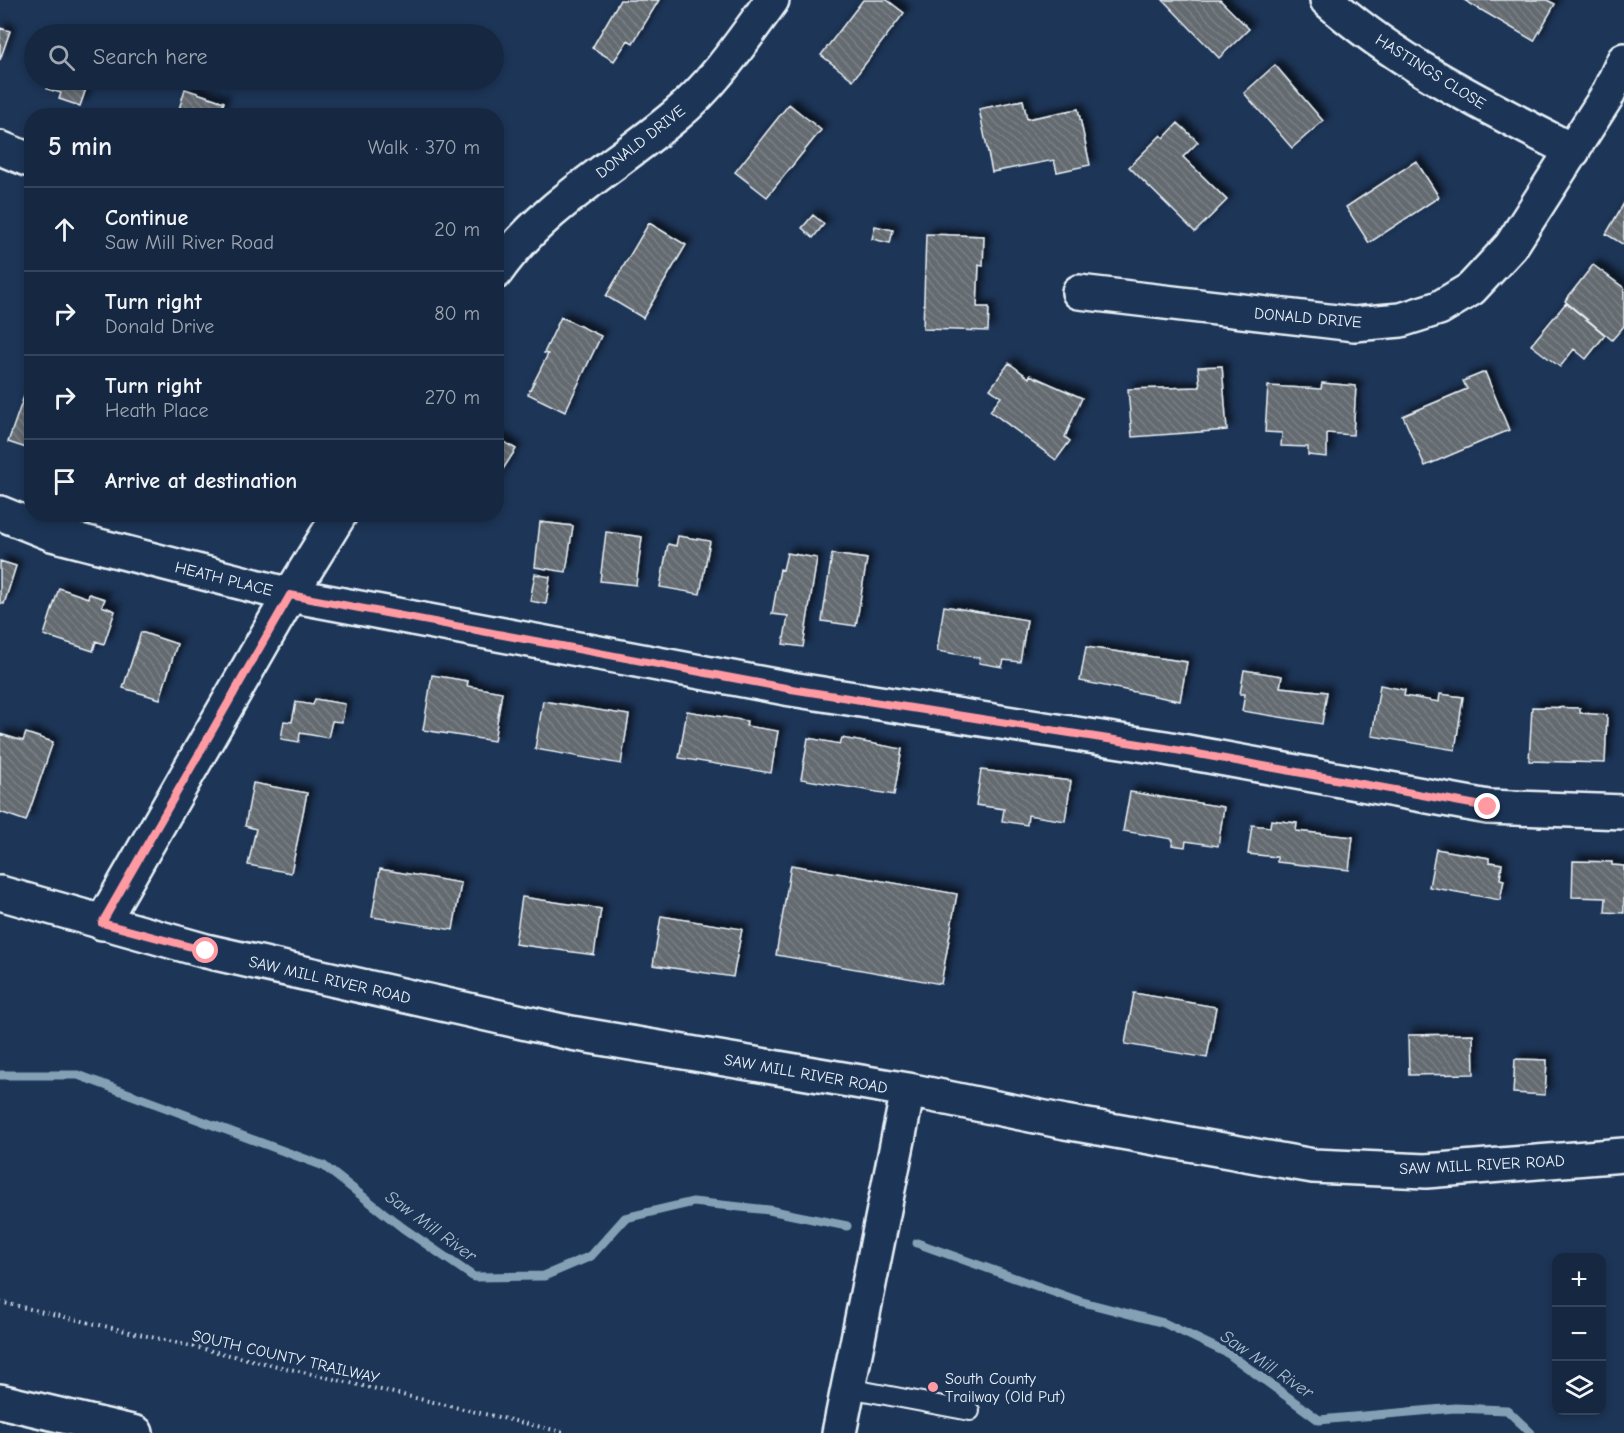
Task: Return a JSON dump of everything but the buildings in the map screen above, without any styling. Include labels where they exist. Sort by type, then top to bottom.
[{"type":"main road","name":"DONALD DRIVE","points":[[504,261],[512,250],[557,207],[677,115],[723,67],[772,0]]},
{"type":"main road","name":"HASTINGS CLOSE","points":[[1327,0],[1348,19],[1452,87],[1573,151]]},
{"type":"main road","name":"DONALD DRIVE","points":[[1079,292],[1354,324],[1401,320],[1439,308],[1472,289],[1511,246],[1607,96],[1624,60]]},
{"type":"main road","points":[[0,148],[24,158]]},
{"type":"main road","name":"HEATH PLACE","points":[[0,513],[52,534],[290,595],[791,689],[1165,748],[1488,807],[1624,812]]},
{"type":"main road","points":[[102,923],[290,595],[335,522]]},
{"type":"main road","name":"SAW MILL RIVER ROAD","points":[[0,893],[206,951],[571,1033],[908,1090],[1065,1122],[1313,1166],[1426,1171],[1624,1155]]},
{"type":"main road","points":[[839,1433],[908,1090]]},
{"type":"main road","points":[[0,1401],[136,1433]]},
{"type":"lane","points":[[848,1388],[970,1411]]},
{"type":"path","name":"SOUTH COUNTY TRAILWAY","points":[[0,1302],[567,1433]]},
{"type":"waterway","name":"Saw Mill River","points":[[0,1075],[78,1075],[324,1166],[403,1228],[474,1277],[544,1276],[591,1256],[625,1218],[693,1202],[769,1210],[847,1226]]},
{"type":"waterway","name":"Saw Mill River","points":[[917,1243],[1079,1301],[1164,1323],[1229,1354],[1319,1420],[1455,1408],[1507,1410],[1531,1433]]},
{"type":"place","name":"South County Trailway (Old Put)","points":[[933,1387]]},
{"type":"route","points":[[206,951],[102,923],[290,595],[791,689],[1165,748],[1488,807]]}]
